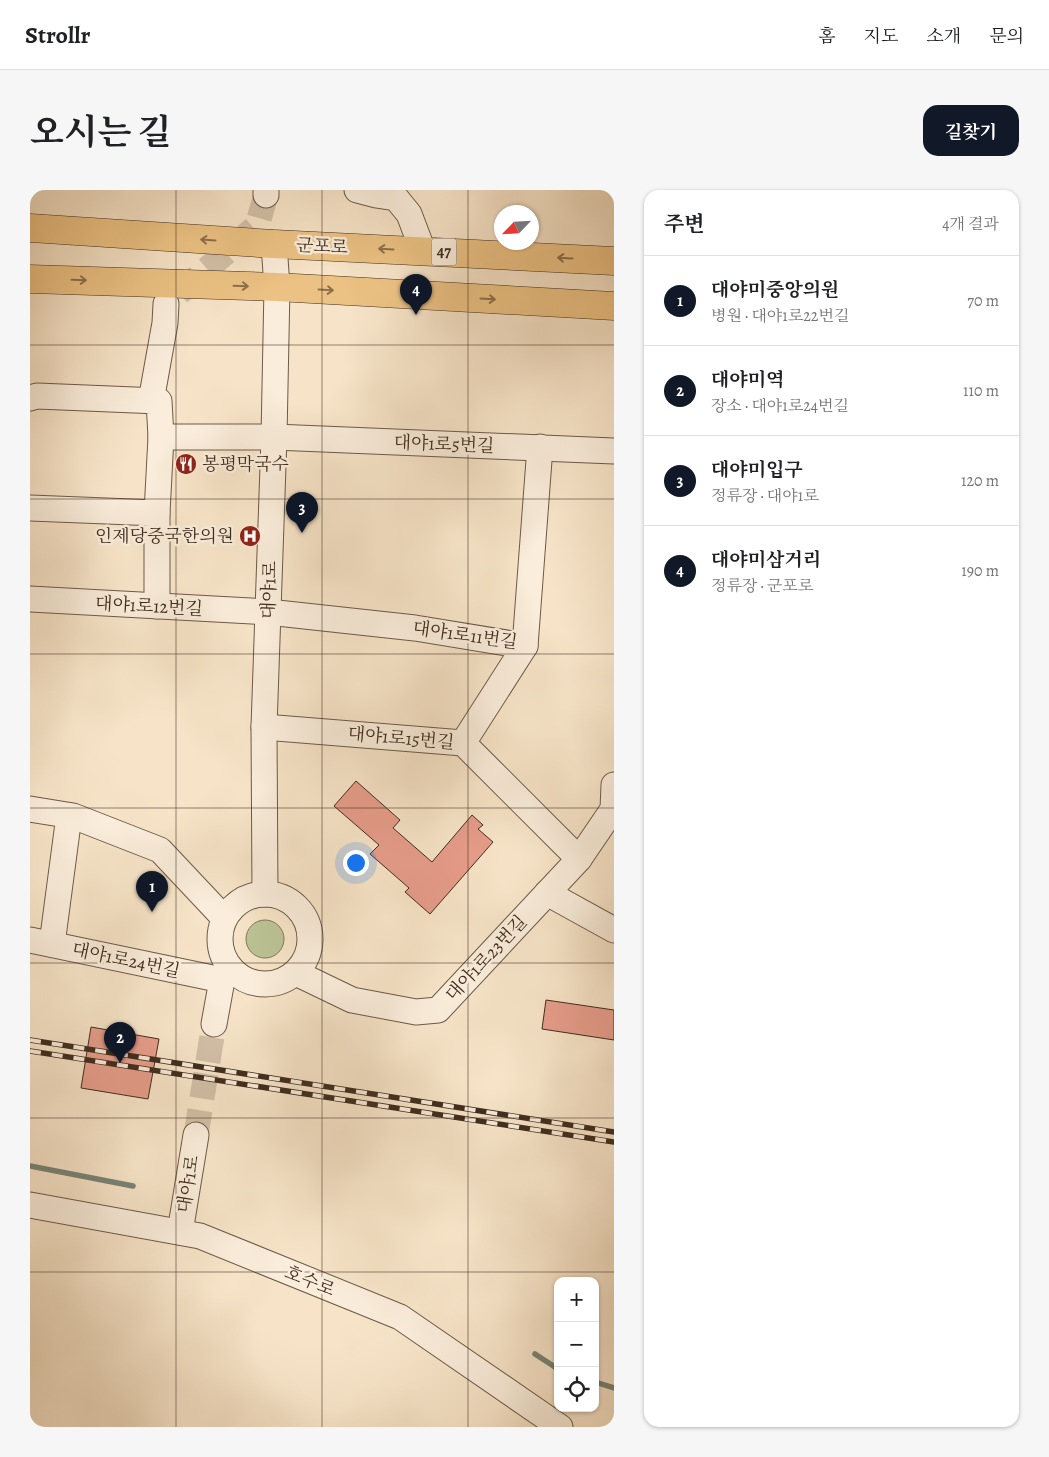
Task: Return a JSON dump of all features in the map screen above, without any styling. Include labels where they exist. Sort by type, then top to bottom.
[{"type":"main road","name":"군포로","points":[[30,228],[274,244],[614,261]]},
{"type":"main road","points":[[30,279],[277,287],[614,306]]},
{"type":"street","points":[[356,190],[396,198],[409,214],[423,251]]},
{"type":"street","name":"대야1로","points":[[265,894],[264,726],[277,287],[274,244]]},
{"type":"street","points":[[151,401],[165,323],[166,304]]},
{"type":"street","points":[[30,398],[37,396],[159,401],[161,437],[157,512],[157,606]]},
{"type":"street","name":"대야1로5번길","points":[[161,437],[274,437],[614,450]]},
{"type":"street","name":"대야1로11번길","points":[[268,612],[415,628],[525,646],[540,447]]},
{"type":"street","points":[[30,508],[157,512]]},
{"type":"street","name":"대야1로12번길","points":[[30,599],[268,612]]},
{"type":"street","points":[[463,742],[525,646]]},
{"type":"street","name":"대야1로15번길","points":[[264,726],[463,742],[579,859]]},
{"type":"street","name":"대야1로23번길","points":[[296,972],[352,1000],[416,1012],[438,1010],[579,859],[613,809],[614,786]]},
{"type":"street","points":[[30,810],[70,816],[160,850],[224,918]]},
{"type":"street","points":[[41,942],[70,816]]},
{"type":"street","points":[[547,893],[614,930]]},
{"type":"street","points":[[214,1024],[227,976],[225,960],[220,946],[220,932],[224,918],[241,900],[253,895],[265,894],[283,897],[298,908],[307,923],[310,940],[307,958],[296,972],[284,980],[272,984],[258,984],[227,976]]},
{"type":"street","name":"대야1로24번길","points":[[41,942],[227,976]]},
{"type":"street","name":"대야1로","points":[[180,1232],[196,1135]]},
{"type":"street","name":"호수로","points":[[30,1205],[200,1236],[400,1317],[560,1427]]},
{"type":"green space","points":[[265,920],[272,921],[278,926],[283,932],[283,946],[278,952],[272,957],[265,958],[258,957],[252,952],[247,946],[246,939],[247,932],[252,926],[258,921]]},
{"type":"building","points":[[356,781],[400,820],[393,828],[432,862],[472,815],[483,825],[478,829],[493,842],[430,914],[405,892],[409,888],[370,854],[379,845],[334,806]]},
{"type":"building","points":[[546,1000],[614,1010],[614,1040],[542,1029]]},
{"type":"building","points":[[91,1027],[159,1039],[148,1099],[81,1088]]},
{"type":"waterway","points":[[30,1166],[133,1186]]},
{"type":"waterway","points":[[535,1354],[555,1367]]},
{"type":"waterway","points":[[599,1383],[614,1388]]},
{"type":"tunnel","points":[[179,293],[257,226],[266,195]]},
{"type":"tunnel","points":[[196,1135],[214,1024]]},
{"type":"railway","points":[[30,1040],[614,1132]]},
{"type":"railway","points":[[30,1051],[614,1142]]},
{"type":"place","name":"대야미삼거리","points":[[416,315]]},
{"type":"place","name":"봉평막국수","points":[[186,464]]},
{"type":"place","name":"대야미입구","points":[[302,533]]},
{"type":"place","name":"인제당중국한의원","points":[[250,536]]},
{"type":"place","name":"대야미중앙의원","points":[[152,912]]},
{"type":"place","name":"대야미역","points":[[120,1063]]}]
